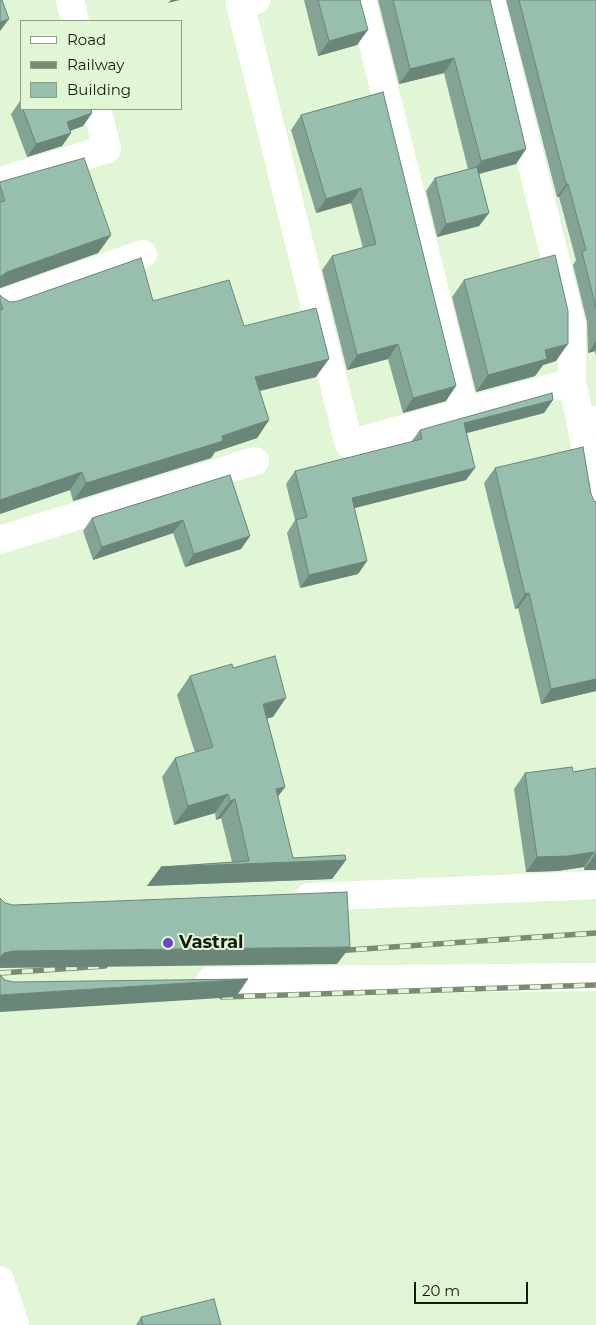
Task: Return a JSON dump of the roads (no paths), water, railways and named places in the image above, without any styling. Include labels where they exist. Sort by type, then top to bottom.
[{"type":"street","points":[[70,0],[75,20]]},
{"type":"street","points":[[254,0],[240,4],[349,444],[572,382]]},
{"type":"street","points":[[362,0],[465,412]]},
{"type":"street","points":[[491,0],[572,326],[572,382],[588,422],[596,506]]},
{"type":"street","points":[[0,181],[107,149],[97,110]]},
{"type":"street","points":[[0,304],[143,254]]},
{"type":"street","points":[[0,540],[255,461]]},
{"type":"street","points":[[283,898],[596,885]]},
{"type":"street","points":[[189,982],[596,977]]},
{"type":"street","points":[[0,1280],[15,1325]]},
{"type":"railway","points":[[334,951],[596,933]]},
{"type":"railway","points":[[0,973],[105,966]]},
{"type":"railway","points":[[222,997],[596,985]]},
{"type":"place","name":"Vastral","points":[[168,943]]}]
